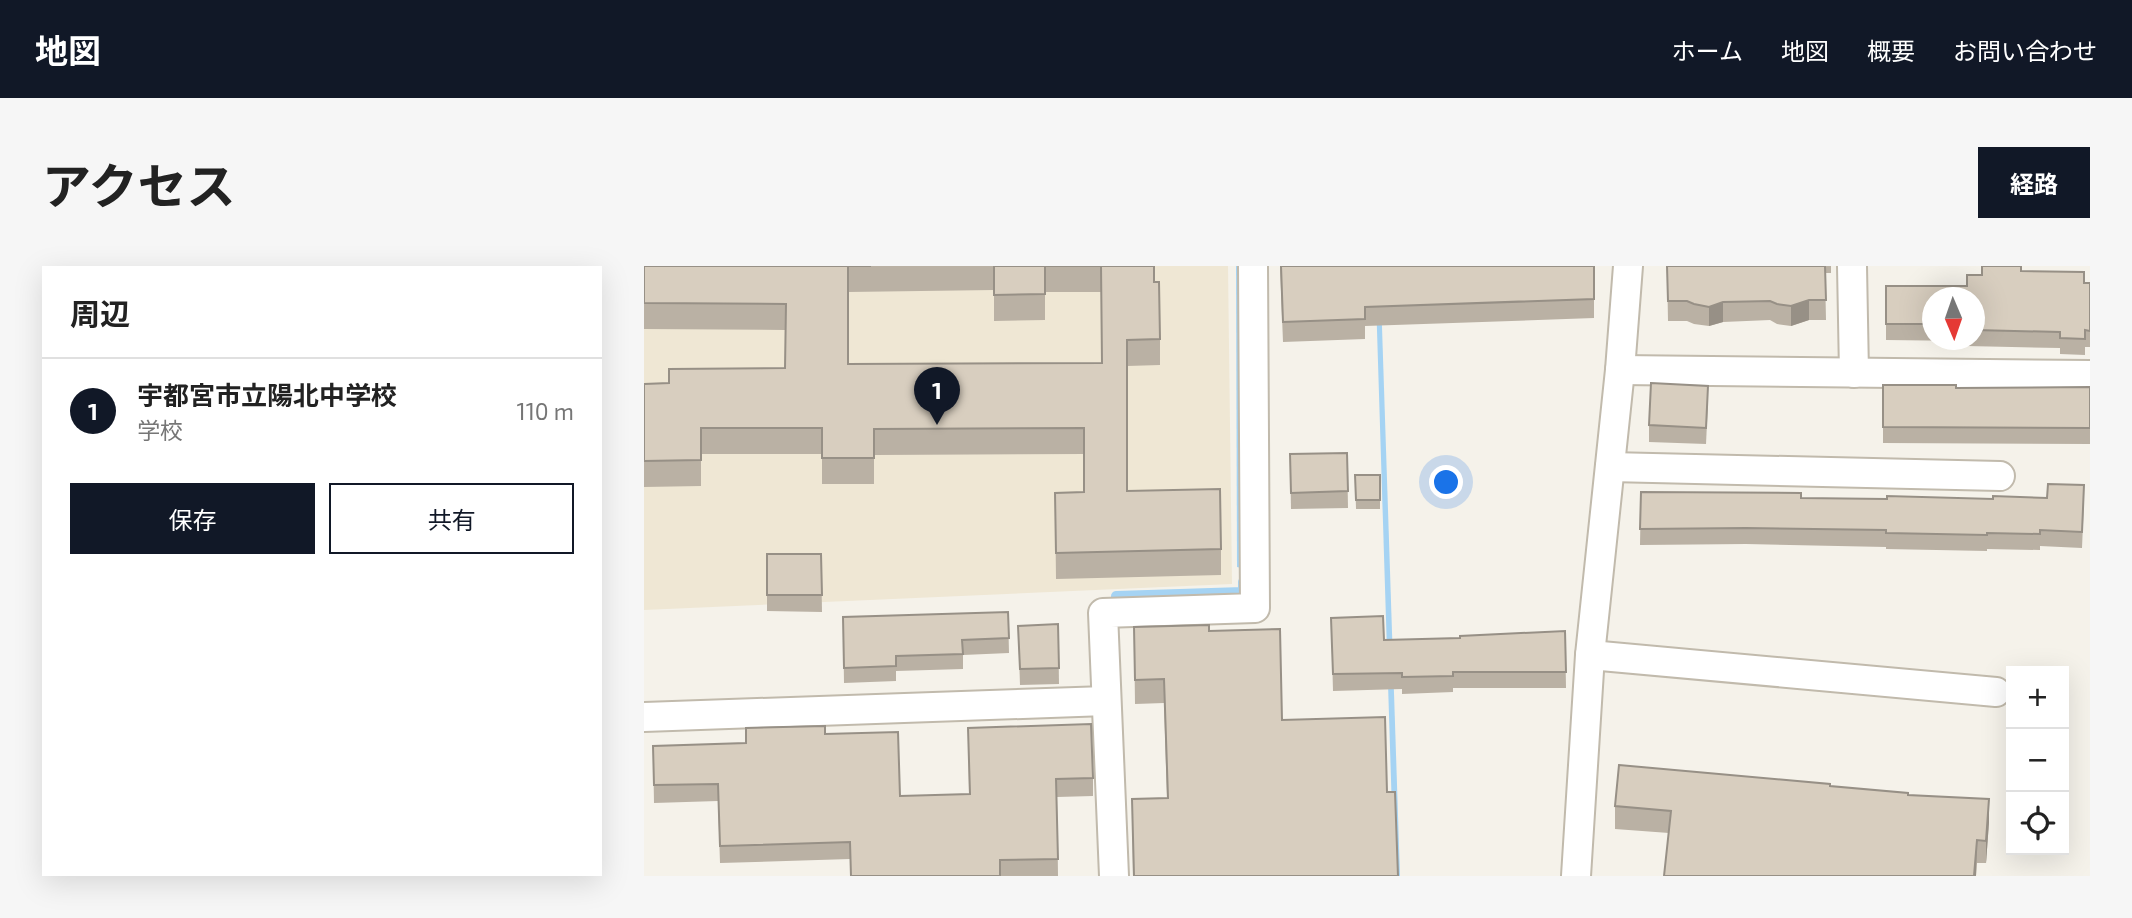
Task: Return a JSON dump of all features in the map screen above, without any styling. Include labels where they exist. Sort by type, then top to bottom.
[{"type":"street","points":[[1114,876],[1103,613],[1255,608],[1253,266]]},
{"type":"street","points":[[1576,876],[1590,655],[1620,370],[1628,266]]},
{"type":"street","points":[[1852,266],[1854,373]]},
{"type":"street","points":[[1620,370],[2090,376]]},
{"type":"street","points":[[1610,467],[2000,476]]},
{"type":"street","points":[[1590,655],[1996,692]]},
{"type":"street","points":[[644,717],[1106,701]]},
{"type":"shaded area","points":[[644,266],[1228,266],[1232,584],[644,610]]},
{"type":"water","points":[[1236,266],[1245,266],[1246,569],[1237,567]]},
{"type":"water","points":[[1375,266],[1380,266],[1400,876],[1394,876]]},
{"type":"building","points":[[644,266],[848,266],[848,364],[1102,363],[1101,266],[1154,266],[1154,282],[1159,282],[1160,339],[1127,340],[1127,491],[1220,489],[1221,549],[1056,553],[1055,493],[1084,492],[1084,428],[874,429],[874,458],[822,458],[822,428],[701,428],[701,460],[644,461],[644,384],[669,383],[669,369],[785,368],[786,304],[644,303]]},
{"type":"building","points":[[994,266],[1045,266],[1045,294],[994,295]]},
{"type":"building","points":[[1281,266],[1594,266],[1594,299],[1365,307],[1365,319],[1283,322]]},
{"type":"building","points":[[1667,266],[1825,266],[1826,300],[1809,300],[1791,306],[1770,301],[1723,302],[1709,307],[1687,301],[1668,301]]},
{"type":"building","points":[[1982,266],[2021,266],[2021,271],[2084,272],[2084,283],[2090,283],[2090,331],[2085,330],[2085,339],[2060,338],[2060,332],[1985,330],[1985,287],[1922,287],[1922,324],[1886,324],[1886,286],[1967,286],[1967,275],[1982,275]]},
{"type":"building","points":[[1651,383],[1708,386],[1706,428],[1649,425]]},
{"type":"building","points":[[1883,385],[1956,385],[1956,388],[2090,387],[2090,428],[1883,427]]},
{"type":"building","points":[[1347,453],[1348,491],[1291,493],[1290,454]]},
{"type":"building","points":[[1355,475],[1380,475],[1380,500],[1356,500]]},
{"type":"building","points":[[2048,484],[2084,485],[2082,532],[2040,530],[2040,534],[1987,535],[1886,533],[1886,530],[1640,529],[1641,492],[1801,493],[1801,498],[2047,498]]},
{"type":"building","points":[[767,554],[821,554],[822,595],[767,595]]},
{"type":"building","points":[[1008,612],[1009,638],[962,640],[963,654],[896,656],[896,666],[844,668],[843,617]]},
{"type":"building","points":[[1383,616],[1384,640],[1565,631],[1566,672],[1453,672],[1453,676],[1402,677],[1402,673],[1333,674],[1331,618]]},
{"type":"building","points":[[1058,624],[1059,668],[1020,669],[1018,626]]},
{"type":"building","points":[[1209,625],[1209,631],[1280,629],[1282,720],[1385,717],[1387,792],[1395,792],[1398,876],[1134,876],[1132,799],[1168,798],[1164,679],[1135,680],[1134,627]]},
{"type":"building","points":[[1091,724],[1093,778],[1056,779],[1058,859],[1000,860],[1000,876],[851,876],[850,842],[720,846],[718,784],[654,785],[653,746],[746,743],[746,728],[825,726],[825,734],[898,732],[900,796],[970,794],[968,728]]},
{"type":"building","points":[[1619,765],[1830,784],[1908,795],[1989,799],[1986,841],[1977,840],[1974,876],[1664,876],[1671,811],[1615,806]]},
{"type":"waterway","points":[[1117,611],[1116,596],[1243,592],[1243,582]]},
{"type":"place","name":"宇都宮市立陽北中学校","points":[[937,425]]}]
